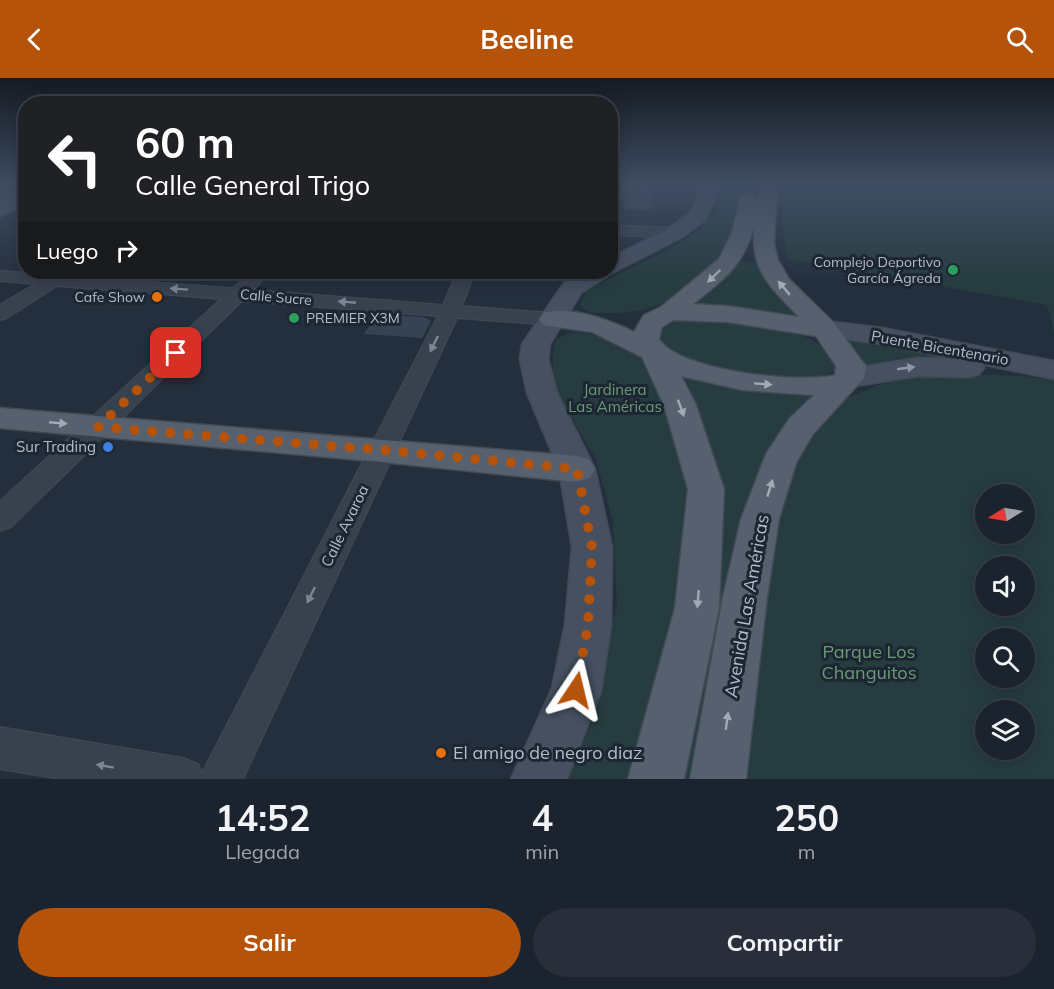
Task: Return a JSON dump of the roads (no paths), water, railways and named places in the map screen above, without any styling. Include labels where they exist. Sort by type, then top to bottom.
[{"type":"main road","points":[[656,779],[697,608],[706,489],[680,405],[646,340],[648,327],[712,278],[734,254],[746,219]]},
{"type":"main road","points":[[598,325],[695,370],[752,383],[813,387],[845,382],[851,366],[825,329],[779,283],[767,260],[763,244],[765,219]]},
{"type":"main road","points":[[734,254],[750,261],[767,260]]},
{"type":"main road","points":[[552,319],[598,325],[664,314],[727,316],[825,329]]},
{"type":"main road","name":"Avenida Las Américas","points":[[718,779],[745,597],[764,508],[778,463],[801,427],[845,382]]},
{"type":"main road","points":[[0,418],[577,469]]},
{"type":"street","points":[[618,263],[675,233],[694,219]]},
{"type":"street","points":[[618,230],[675,233]]},
{"type":"street","name":"Calle Sucre","points":[[0,276],[18,276]]},
{"type":"street","points":[[0,314],[56,279]]},
{"type":"street","name":"Calle Sucre","points":[[92,279],[552,319]]},
{"type":"street","points":[[0,519],[253,279]]},
{"type":"street","name":"Calle Avaroa","points":[[221,779],[450,311],[463,279]]},
{"type":"street","points":[[539,779],[576,690],[588,625],[592,547],[577,469],[542,393],[534,359],[536,344],[572,288],[588,279]]},
{"type":"street","name":"Puente Bicentenario","points":[[825,329],[882,336],[1054,372]]},
{"type":"street","name":"Puente Bicentenario","points":[[845,382],[918,367],[1054,372]]},
{"type":"street","points":[[0,748],[183,779]]},
{"type":"place","name":"Complejo Deportivo García Ágreda","points":[[953,270]]},
{"type":"place","name":"Cafe Show","points":[[157,297]]},
{"type":"place","name":"PREMIER X3M","points":[[294,318]]},
{"type":"place","name":"Sur Trading","points":[[108,447]]},
{"type":"place","name":"El amigo de negro diaz","points":[[441,753]]},
{"type":"park label","name":"Jardinera Las Américas","points":[[615,398]]},
{"type":"park label","name":"Parque Los Changuitos","points":[[869,662]]}]
